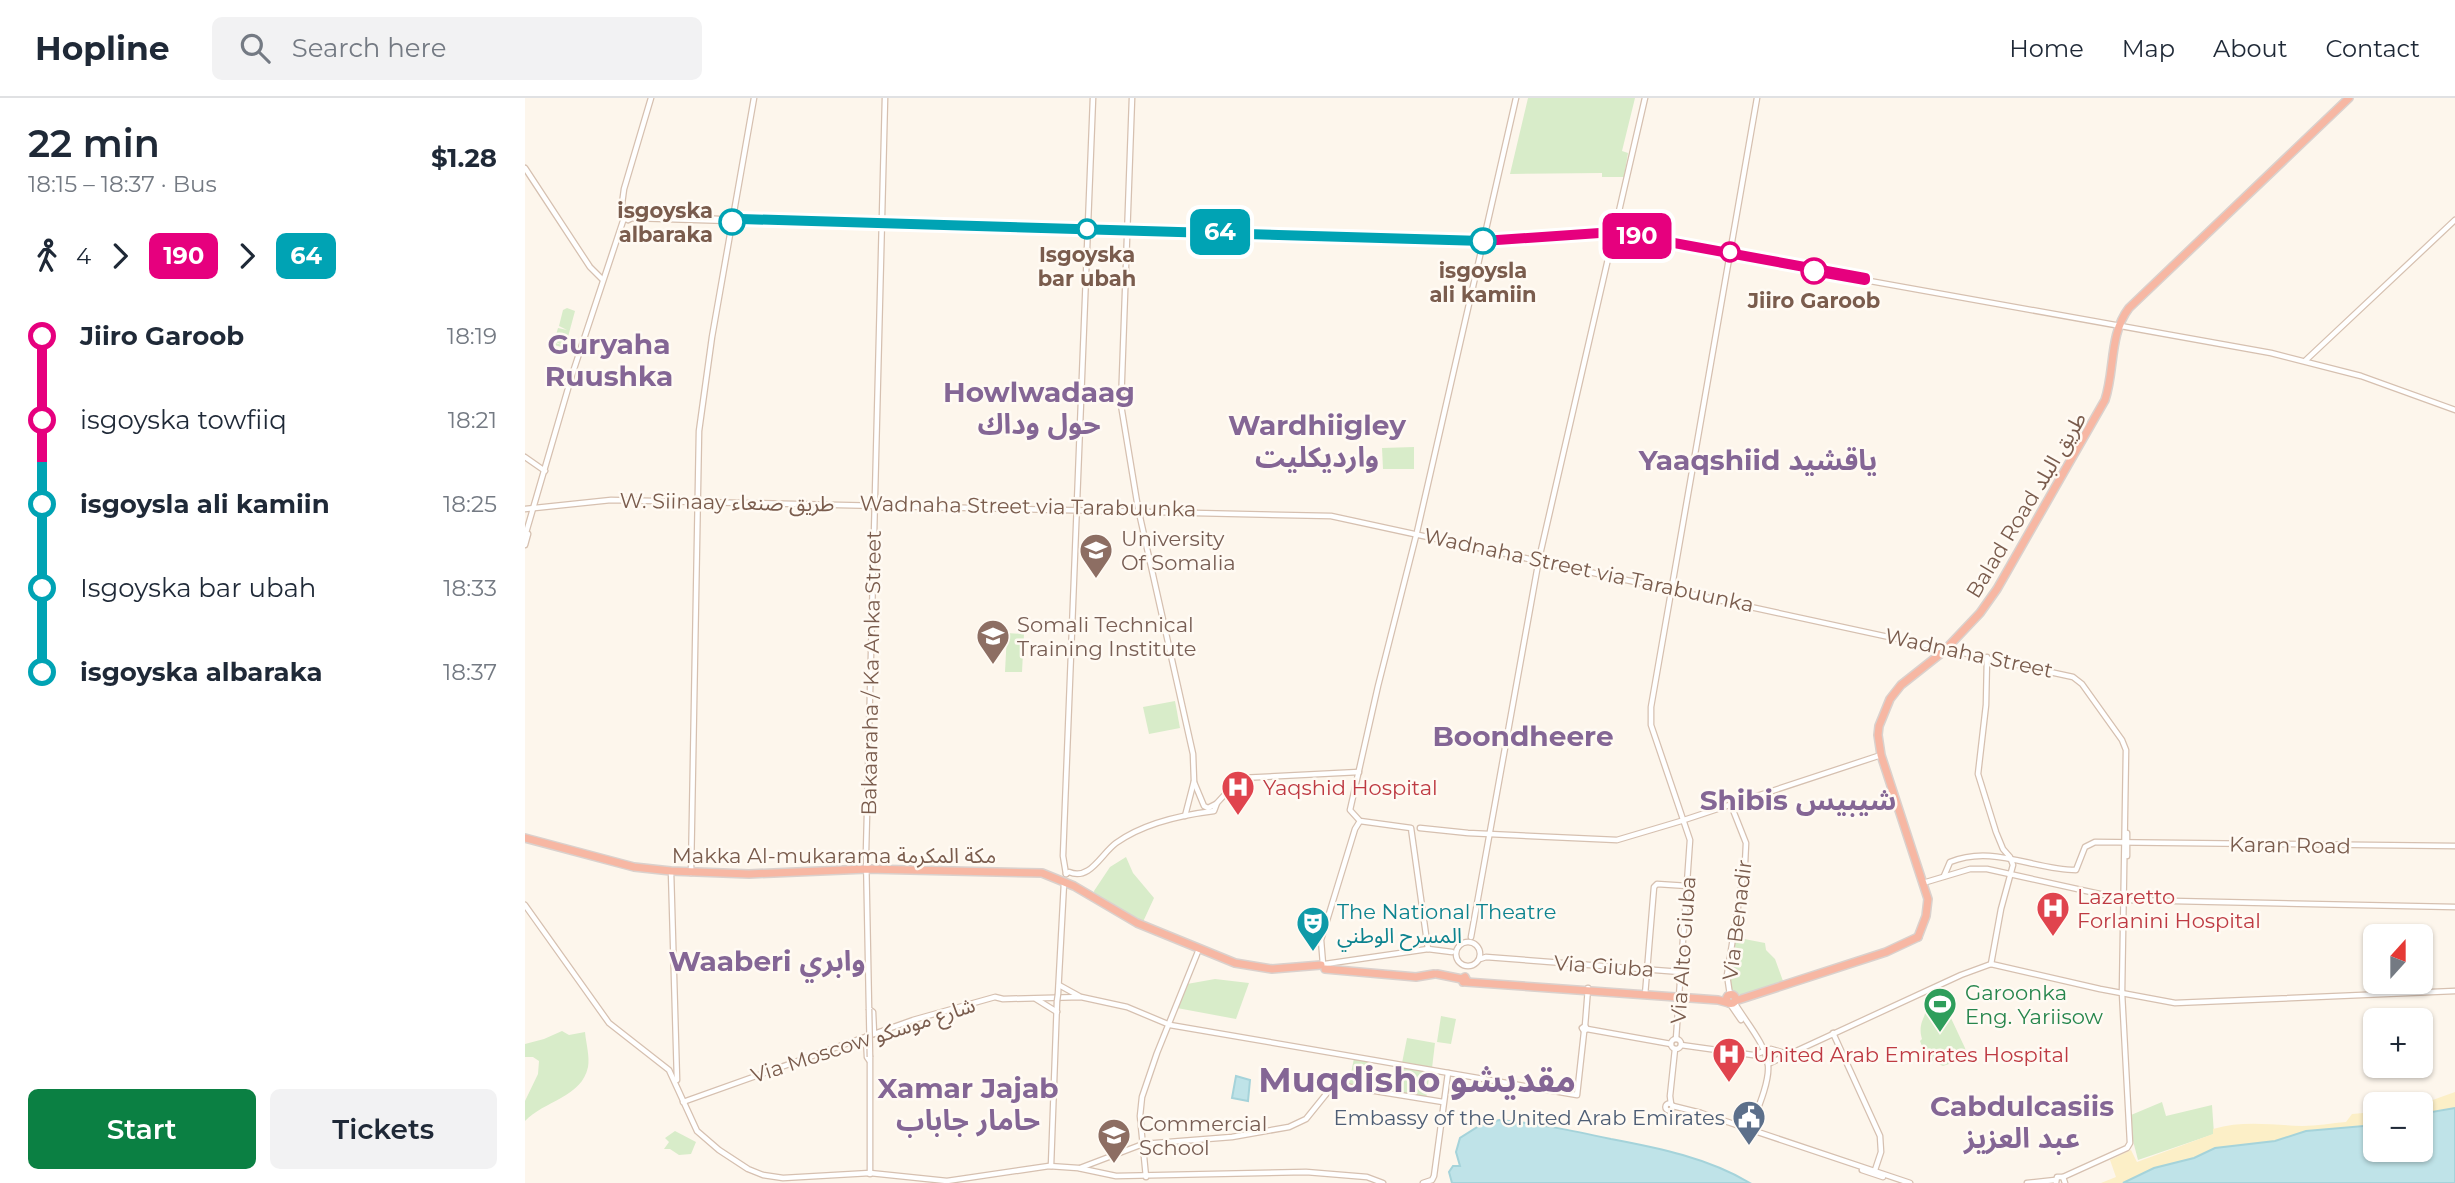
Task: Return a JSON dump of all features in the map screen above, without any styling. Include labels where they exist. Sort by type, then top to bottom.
[{"type":"highway","name":"Balad Road طريق البلد","points":[[1731,1000],[1828,970],[1918,937],[1927,906],[1923,883],[1881,755],[1878,735],[1889,699],[1901,685],[1948,649],[2000,586],[2099,412],[2110,383],[2125,314],[2140,296],[2352,98]]},
{"type":"highway","name":"Makka Al-mukarama مكة المكرمة","points":[[525,839],[634,867],[671,872],[749,874],[867,870],[1042,873],[1063,880],[1137,925],[1253,970],[1323,966],[1464,979]]},
{"type":"highway","points":[[1464,979],[1731,1000]]},
{"type":"street","points":[[525,545],[606,269],[627,219],[622,204],[624,189],[651,98]]},
{"type":"street","points":[[691,873],[698,450],[701,413],[754,98]]},
{"type":"street","name":"Bakaaraha / Ka Anka Street","points":[[869,1009],[867,870],[885,98]]},
{"type":"street","points":[[1051,1166],[1093,98]]},
{"type":"street","points":[[1132,98],[1121,405],[1139,510],[1193,754],[1194,781],[1185,816]]},
{"type":"street","points":[[1427,949],[1411,828],[1360,821],[1351,813],[1375,696],[1417,533],[1516,98]]},
{"type":"street","points":[[1360,821],[1355,829],[1321,940],[1323,966],[1427,949],[1455,952],[1469,939],[1539,560],[1645,98]]},
{"type":"street","name":"Via Alto Giuba","points":[[1676,1039],[1691,841],[1654,733],[1651,716],[1670,589],[1757,98]]},
{"type":"street","points":[[525,171],[593,273],[603,280]]},
{"type":"street","points":[[627,219],[1483,243],[1614,233],[2305,361],[2376,380],[2455,410]]},
{"type":"street","points":[[2305,361],[2455,220]]},
{"type":"street","points":[[545,472],[620,232]]},
{"type":"street","points":[[593,273],[606,269]]},
{"type":"street","points":[[525,458],[545,472]]},
{"type":"street","name":"W. Siinaay طريق صنعاء","points":[[525,508],[599,500],[698,500],[1076,509]]},
{"type":"street","name":"Wadnaha Street via Tarabuunka","points":[[1076,509],[1331,514],[1389,527]]},
{"type":"street","points":[[1139,510],[1316,515],[1389,527],[1948,649]]},
{"type":"street","name":"Wadnaha Street","points":[[1948,649],[2022,664],[2078,680],[2124,743],[2125,993],[2130,1143],[2127,1148],[2064,1180]]},
{"type":"street","points":[[1966,652],[2022,664]]},
{"type":"street","points":[[1987,657],[1986,705],[1979,774],[1996,832],[2013,865],[1996,929],[1994,965]]},
{"type":"street","points":[[1420,828],[1617,840],[1881,755]]},
{"type":"street","points":[[1194,781],[1205,807],[1211,808],[1240,778],[1359,772]]},
{"type":"street","points":[[1063,880],[1069,872],[1089,872],[1108,849],[1142,827],[1214,811],[1217,803]]},
{"type":"street","name":"Via Benadir","points":[[1731,805],[1746,843],[1727,975],[1731,1000]]},
{"type":"street","name":"Karan Road","points":[[2011,857],[2055,868],[2076,870],[2085,847],[2093,842],[2455,846]]},
{"type":"street","points":[[1944,876],[1949,863],[1957,859],[1981,855],[2011,857]]},
{"type":"street","points":[[1923,883],[1970,869],[2011,873],[2125,899],[2455,907]]},
{"type":"street","points":[[671,872],[675,1086],[693,1126],[705,1140],[759,1174],[783,1178],[870,1174],[947,1181],[1051,1166],[1117,1176],[1146,1177],[1306,1172],[1371,1178],[1383,1183]]},
{"type":"street","points":[[1646,993],[1654,887],[1657,884],[1688,886]]},
{"type":"street","points":[[525,907],[609,1023],[665,1065],[673,1077],[695,1132],[713,1148],[749,1172],[775,1180],[870,1174],[949,1183],[1044,1168],[1078,1168],[1143,1144],[1222,1138],[1289,1127],[1306,1119],[1331,1088],[1342,1084],[1443,1102]]},
{"type":"street","points":[[1464,979],[1470,966],[1482,956],[1475,943],[1469,939]]},
{"type":"street","points":[[1146,1177],[1140,1115],[1142,1097],[1198,949]]},
{"type":"street","points":[[1455,952],[1464,969],[1464,979]]},
{"type":"street","name":"Via Giuba","points":[[1482,956],[1681,972]]},
{"type":"street","points":[[1461,964],[1470,966]]},
{"type":"street","points":[[1769,1064],[1961,975],[1994,965],[2183,1003],[2455,991]]},
{"type":"street","points":[[1058,985],[1081,997]]},
{"type":"street","points":[[1588,990],[1585,1029],[1671,1044],[1675,1049],[1671,1106],[1901,1183]]},
{"type":"street","name":"Via Moscow شارع موسكو","points":[[683,1102],[927,1015],[991,998],[1081,997],[1127,1007],[1168,1024],[1577,1095],[1585,1029]]},
{"type":"street","points":[[1035,999],[1057,1012]]},
{"type":"street","points":[[1731,1000],[1769,1064],[1749,1130]]},
{"type":"street","points":[[869,1009],[873,1012],[874,1034]]},
{"type":"street","points":[[869,1009],[870,1174]]},
{"type":"street","points":[[1833,1033],[1880,1136],[1881,1152],[1874,1173]]},
{"type":"street","points":[[866,1037],[867,1058],[870,1059]]},
{"type":"street","points":[[1671,1044],[1676,1039],[1681,1045]]},
{"type":"street","points":[[1675,1049],[1681,1045],[1753,1055],[1771,1049],[1788,1054]]},
{"type":"street","points":[[1763,1052],[1766,1077]]},
{"type":"street","points":[[1423,1183],[1432,1180],[1434,1176],[1448,1073]]},
{"type":"street","points":[[1749,1130],[1785,1142]]},
{"type":"street","points":[[1874,1173],[1910,1183]]},
{"type":"street","points":[[2046,1183],[2055,1182],[2059,1176],[2064,1180]]},
{"type":"street","points":[[2027,1183],[2055,1182]]},
{"type":"green space","points":[[1528,98],[1635,98],[1622,151],[1628,153],[1624,177],[1602,177],[1602,173],[1510,174]]},
{"type":"green space","points":[[567,308],[575,311],[565,348],[551,344],[562,345],[554,341],[556,337],[564,339],[556,335],[558,328],[567,330],[559,326],[563,310]]},
{"type":"green space","points":[[1414,447],[1414,469],[1383,469],[1382,448]]},
{"type":"green space","points":[[1007,633],[1024,634],[1022,672],[1005,672]]},
{"type":"green space","points":[[1175,701],[1180,728],[1149,734],[1143,707]]},
{"type":"green space","points":[[1126,857],[1133,873],[1154,898],[1142,924],[1095,898],[1094,891],[1110,867]]},
{"type":"green space","points":[[1734,937],[1765,943],[1766,950],[1775,959],[1783,981],[1746,994],[1731,994],[1728,982]]},
{"type":"green space","points":[[1215,979],[1249,983],[1236,1019],[1177,1008],[1187,984]]},
{"type":"green space","name":"Garoonka Eng. Yariisow","points":[[1943,1001],[1967,1058],[1943,1066],[1927,1058],[1920,1041],[1925,1009]]},
{"type":"green space","points":[[1441,1016],[1456,1019],[1451,1044],[1437,1042]]},
{"type":"green space","points":[[562,1031],[569,1035],[585,1032],[588,1067],[584,1077],[570,1092],[525,1121],[525,1101],[538,1074],[539,1061],[533,1057],[525,1057],[525,1044]]},
{"type":"green space","points":[[1407,1038],[1435,1043],[1432,1068],[1402,1063]]},
{"type":"green space","points":[[1354,1058],[1368,1061],[1363,1087],[1349,1084]]},
{"type":"green space","points":[[1401,1066],[1430,1071],[1426,1099],[1397,1094]]},
{"type":"green space","points":[[2162,1102],[2166,1116],[2212,1105],[2214,1134],[2138,1160],[2132,1137],[2131,1115]]},
{"type":"green space","points":[[675,1131],[696,1142],[691,1154],[679,1155],[670,1149],[664,1149],[669,1142],[665,1138]]},
{"type":"sand","points":[[2455,1092],[2455,1108],[2433,1112],[2433,1100]]},
{"type":"sand","points":[[2363,1113],[2363,1126],[2306,1131],[2275,1141],[2215,1148],[2193,1158],[2154,1168],[2123,1183],[2101,1183],[2116,1177],[2110,1160],[2131,1150],[2137,1162],[2213,1134],[2213,1129],[2224,1126],[2319,1125],[2346,1122],[2352,1114]]},
{"type":"water","points":[[1236,1076],[1250,1080],[1248,1101],[1232,1098]]},
{"type":"water","points":[[2455,1108],[2455,1183],[2123,1183],[2154,1168],[2194,1158],[2215,1148],[2275,1141],[2306,1131],[2363,1126],[2363,1162],[2433,1162],[2433,1112]]},
{"type":"water","points":[[1499,1120],[1665,1150],[1700,1160],[1750,1183],[1452,1183],[1449,1172],[1453,1166],[1460,1166],[1456,1152],[1460,1138],[1479,1126]]},
{"type":"bus line","name":"64","points":[[732,222],[733,219],[741,219],[1483,241]]},
{"type":"bus line","name":"190","points":[[1483,241],[1614,232],[1730,252],[1865,280],[1814,271]]},
{"type":"place","name":"isgoyska albaraka","points":[[732,222]]},
{"type":"place","name":"Isgoyska bar ubah","points":[[1087,229]]},
{"type":"place","name":"isgoysla ali kamiin","points":[[1483,241]]},
{"type":"place","name":"Jiiro Garoob","points":[[1814,271]]},
{"type":"place","name":"University Of Somalia","points":[[1096,580]]},
{"type":"place","name":"Somali Technical Training Institute","points":[[993,666]]},
{"type":"place","name":"Yaqshid Hospital","points":[[1238,817]]},
{"type":"place","name":"Lazaretto Forlanini Hospital","points":[[2053,938]]},
{"type":"place","name":"The National Theatre المسرح الوطني","points":[[1313,953]]},
{"type":"place","name":"Garoonka Eng. Yariisow","points":[[1940,1034]]},
{"type":"place","name":"United Arab Emirates Hospital","points":[[1729,1084]]},
{"type":"place","name":"Embassy of the United Arab Emirates","points":[[1749,1147]]},
{"type":"place","name":"Commercial School","points":[[1114,1165]]},
{"type":"district","name":"Guryaha Ruushka","points":[[609,360]]},
{"type":"district","name":"Howlwadaag حول وداك","points":[[1039,408]]},
{"type":"district","name":"Wardhiigley وارديكليت","points":[[1317,441]]},
{"type":"district","name":"Yaaqshiid ياقشيد","points":[[1758,460]]},
{"type":"district","name":"Boondheere","points":[[1523,736]]},
{"type":"district","name":"Shibis شيبيس","points":[[1798,800]]},
{"type":"district","name":"Waaberi وابري","points":[[767,961]]},
{"type":"district","name":"Muqdisho مقديشو","points":[[1417,1079]]},
{"type":"district","name":"Xamar Jajab حامار جاباب","points":[[968,1104]]},
{"type":"district","name":"Cabdulcasiis عبد العزيز","points":[[2022,1122]]}]
